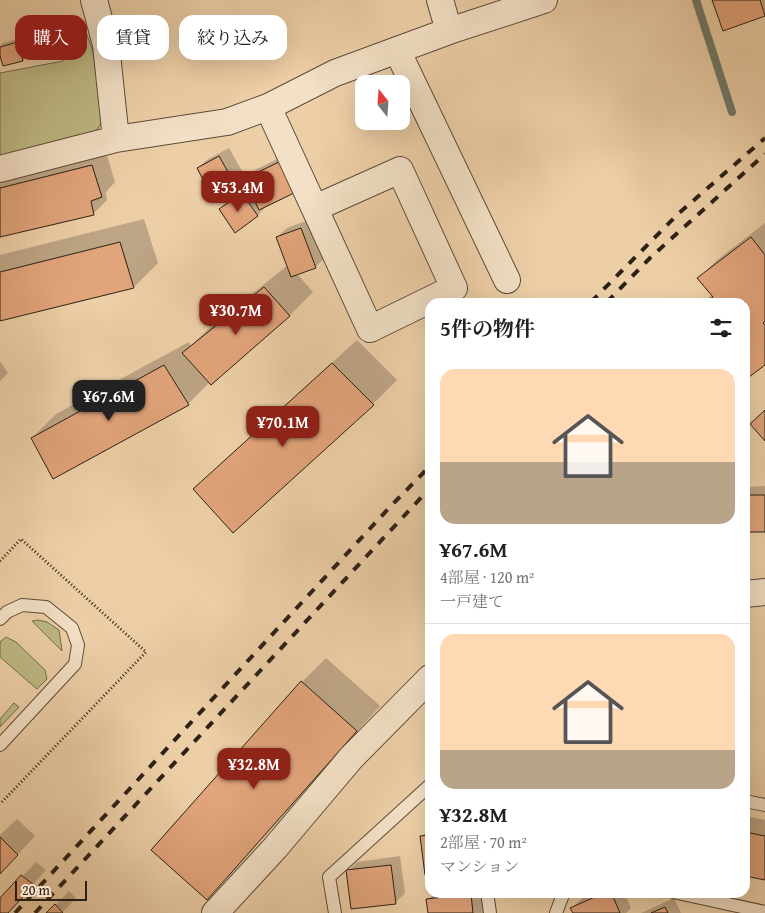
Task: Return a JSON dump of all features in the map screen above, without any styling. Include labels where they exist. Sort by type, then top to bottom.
[{"type":"street","points":[[94,0],[106,45],[116,139]]},
{"type":"street","points":[[440,0],[449,31]]},
{"type":"street","points":[[0,169],[116,139],[227,122],[268,108],[335,72],[449,31],[544,0]]},
{"type":"street","points":[[397,50],[507,280]]},
{"type":"street","points":[[268,108],[370,329],[425,302]]},
{"type":"street","points":[[315,208],[400,170],[454,288],[434,298]]},
{"type":"street","points":[[750,594],[765,592]]},
{"type":"street","points":[[215,913],[275,848],[351,758],[425,683]]},
{"type":"lane","points":[[0,619],[7,612],[22,605],[46,607],[72,628],[78,646],[75,664],[0,745]]},
{"type":"lane","points":[[335,913],[329,877],[425,790]]},
{"type":"lane","points":[[750,802],[765,805]]},
{"type":"lane","points":[[488,898],[490,913]]},
{"type":"lane","points":[[556,913],[562,898]]},
{"type":"lane","points":[[699,898],[756,911]]},
{"type":"shaded area","points":[[87,35],[93,52],[104,118],[93,137],[0,160],[0,73],[63,61],[87,60]]},
{"type":"shaded area","points":[[32,621],[47,622],[59,630],[62,651]]},
{"type":"shaded area","points":[[6,637],[16,642],[45,670],[47,679],[37,689],[0,657],[0,642]]},
{"type":"shaded area","points":[[14,703],[19,707],[0,727],[0,719]]},
{"type":"building","points":[[712,0],[760,0],[765,16],[723,31]]},
{"type":"building","points":[[15,43],[15,60],[23,61],[3,66],[0,47]]},
{"type":"building","points":[[219,156],[233,181],[210,193],[197,168]]},
{"type":"building","points":[[279,162],[294,193],[259,210],[244,179]]},
{"type":"building","points":[[92,165],[102,197],[91,201],[94,215],[0,237],[0,188]]},
{"type":"building","points":[[242,193],[258,216],[235,233],[219,209]]},
{"type":"building","points":[[301,228],[316,268],[291,277],[276,237]]},
{"type":"building","points":[[751,237],[765,255],[765,321],[763,323],[765,325],[765,365],[750,376],[750,298],[712,298],[713,297],[697,278]]},
{"type":"building","points":[[120,242],[134,288],[0,321],[0,272]]},
{"type":"building","points":[[264,287],[290,316],[211,385],[182,353]]},
{"type":"building","points":[[332,363],[374,405],[233,533],[193,489]]},
{"type":"building","points":[[164,365],[189,405],[53,479],[31,438]]},
{"type":"building","points":[[765,410],[765,441],[750,424]]},
{"type":"building","points":[[750,495],[765,495],[765,532],[750,532]]},
{"type":"building","points":[[301,681],[357,731],[207,900],[151,850]]},
{"type":"building","points":[[750,833],[765,836],[765,880],[750,877]]},
{"type":"building","points":[[420,836],[425,836],[425,875]]},
{"type":"building","points":[[0,837],[18,855],[0,874]]},
{"type":"building","points":[[391,865],[396,904],[351,909],[346,870]]},
{"type":"building","points":[[21,875],[34,885],[8,913],[0,913],[0,898]]},
{"type":"building","points":[[471,898],[473,913],[428,913],[426,899]]},
{"type":"building","points":[[592,898],[614,898],[620,913],[573,913],[570,908]]},
{"type":"building","points":[[55,904],[63,913],[46,913]]},
{"type":"building","points":[[665,907],[668,913],[651,913]]},
{"type":"waterway","points":[[696,0],[732,112]]},
{"type":"railway","points":[[595,298],[678,214],[765,138]]},
{"type":"railway","points":[[611,298],[651,257],[765,154]]},
{"type":"railway","points":[[15,913],[425,471]]},
{"type":"railway","points":[[35,913],[425,493]]}]
